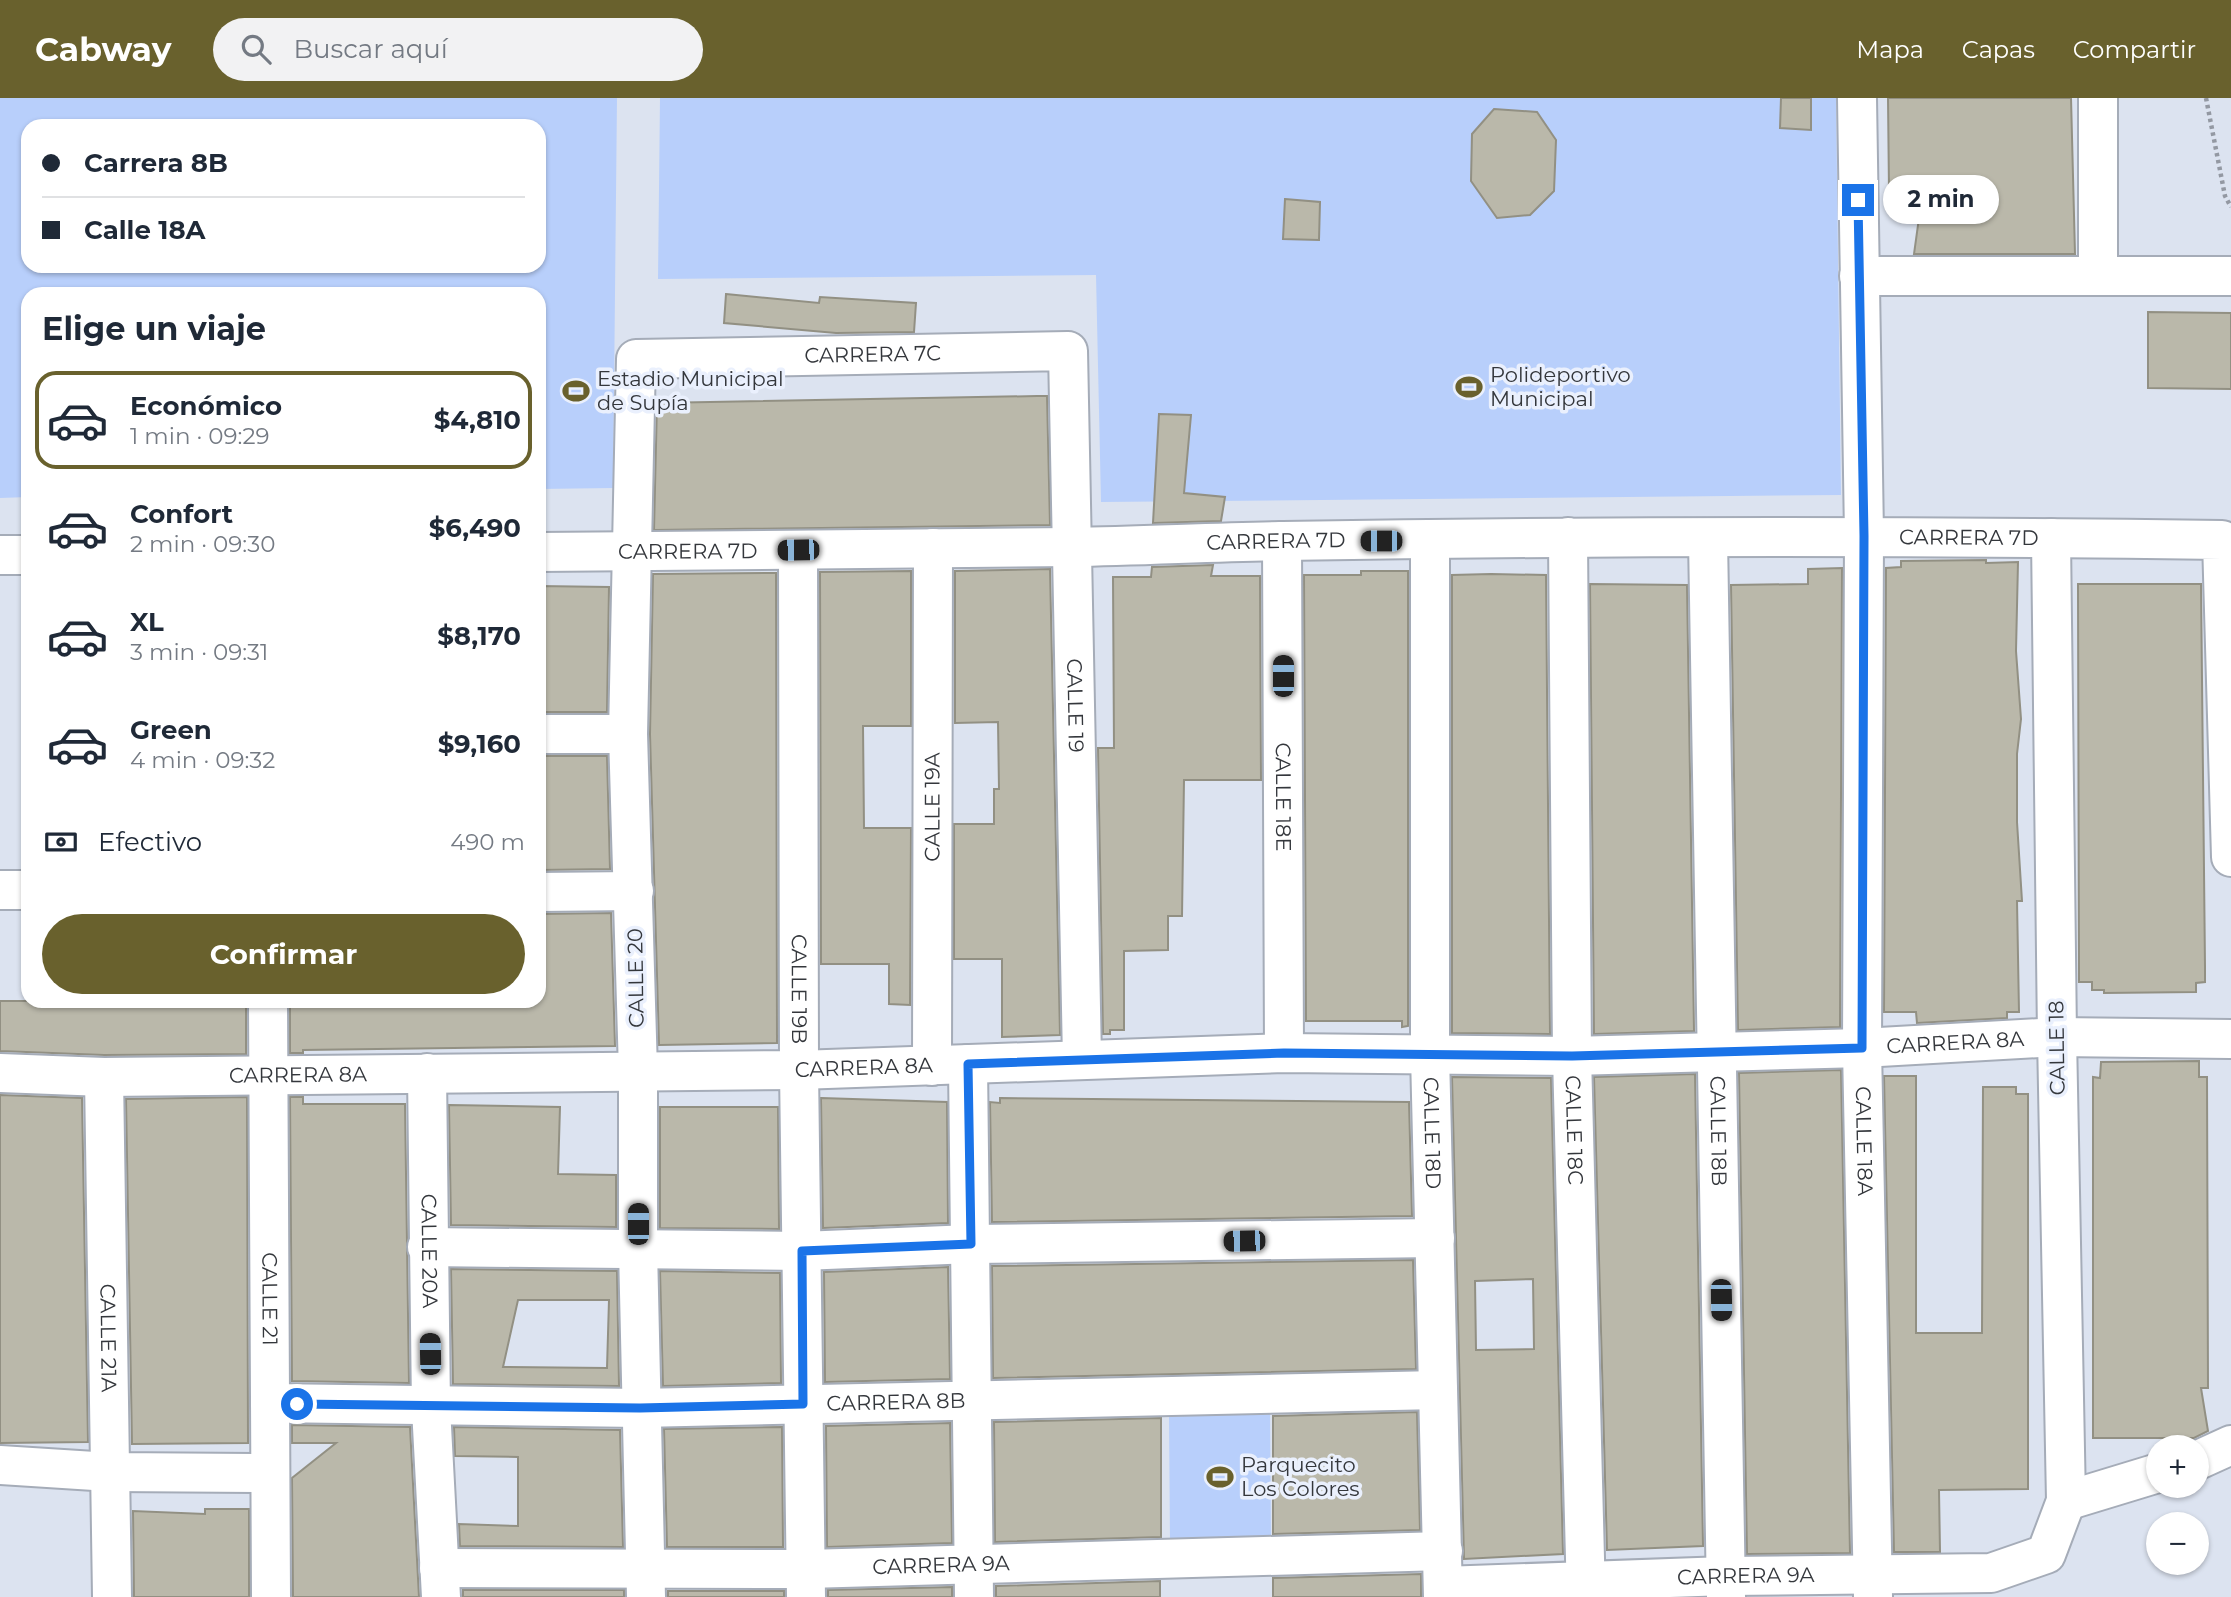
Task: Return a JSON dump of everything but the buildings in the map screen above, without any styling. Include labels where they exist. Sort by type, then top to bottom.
[{"type":"street","name":"CALLE 18A","points":[[1857,98],[1864,536],[1862,1048],[1872,1586]]},
{"type":"street","points":[[2098,98],[2098,275]]},
{"type":"street","points":[[1860,276],[2231,276]]},
{"type":"street","name":"CARRERA 7C","points":[[636,359],[1068,351]]},
{"type":"street","name":"CALLE 19","points":[[1068,351],[1082,1059]]},
{"type":"street","name":"CALLE 20","points":[[636,359],[635,552],[628,734],[638,1071],[640,1408],[646,1582]]},
{"type":"street","name":"CARRERA 7D","points":[[546,552],[1072,547],[1568,537],[1709,540],[1864,536],[2221,540],[2231,857]]},
{"type":"street","name":"CALLE 18C","points":[[1568,537],[1572,1056],[1586,1590]]},
{"type":"street","name":"CALLE 18","points":[[2046,1554],[2066,1501],[2051,538]]},
{"type":"street","name":"CALLE 18B","points":[[1709,540],[1726,1587]]},
{"type":"street","name":"CALLE 18E","points":[[1282,541],[1284,1053]]},
{"type":"street","name":"CALLE 18D","points":[[1430,541],[1430,1054],[1443,1578]]},
{"type":"street","name":"CALLE 19A","points":[[933,548],[950,1065],[971,1244],[973,1580]]},
{"type":"street","name":"CALLE 19B","points":[[798,550],[799,1070],[806,1583]]},
{"type":"street","points":[[0,555],[21,555]]},
{"type":"street","points":[[546,734],[628,734]]},
{"type":"street","points":[[0,890],[21,890]]},
{"type":"street","points":[[546,892],[634,891]]},
{"type":"street","name":"CALLE 21","points":[[268,1008],[271,1597]]},
{"type":"street","name":"CARRERA 8A","points":[[0,1073],[104,1077],[799,1070],[1284,1053],[1572,1056],[1862,1048],[2057,1037],[2231,1039]]},
{"type":"street","name":"CALLE 20A","points":[[427,1073],[431,1408],[440,1583]]},
{"type":"street","name":"CALLE 21A","points":[[104,1077],[113,1597]]},
{"type":"street","points":[[427,1247],[802,1251],[971,1244],[1435,1238]]},
{"type":"street","name":"CARRERA 8B","points":[[270,1403],[431,1408],[640,1408],[1438,1390]]},
{"type":"street","points":[[2209,1455],[2231,1445]]},
{"type":"street","points":[[0,1465],[110,1472],[270,1473]]},
{"type":"street","points":[[2066,1501],[2146,1477]]},
{"type":"street","name":"CARRERA 9A","points":[[440,1583],[1443,1578],[1586,1590],[1872,1586],[1991,1573],[2046,1554]]},
{"type":"path","points":[[2206,98],[2225,196],[2231,207]]},
{"type":"shaded area","name":"Estadio Municipal de Supía","points":[[0,98],[617,98],[613,488],[546,489],[546,287],[21,287],[21,497],[0,498]]},
{"type":"shaded area","name":"Polideportivo Municipal","points":[[660,98],[1836,98],[1841,495],[1101,502],[1096,275],[658,279]]},
{"type":"shaded area","name":"Parquecito Los Colores","points":[[1270,1411],[1271,1540],[1170,1543],[1169,1414]]},
{"type":"place","name":"Polideportivo Municipal","points":[[1469,387]]},
{"type":"place","name":"Estadio Municipal de Supía","points":[[576,391]]},
{"type":"place","name":"Parquecito Los Colores","points":[[1220,1477]]},
{"type":"route","points":[[297,1404],[431,1408],[640,1408],[803,1404],[802,1251],[971,1244],[968,1064],[1284,1053],[1572,1056],[1862,1048],[1864,536],[1858,200]]}]
